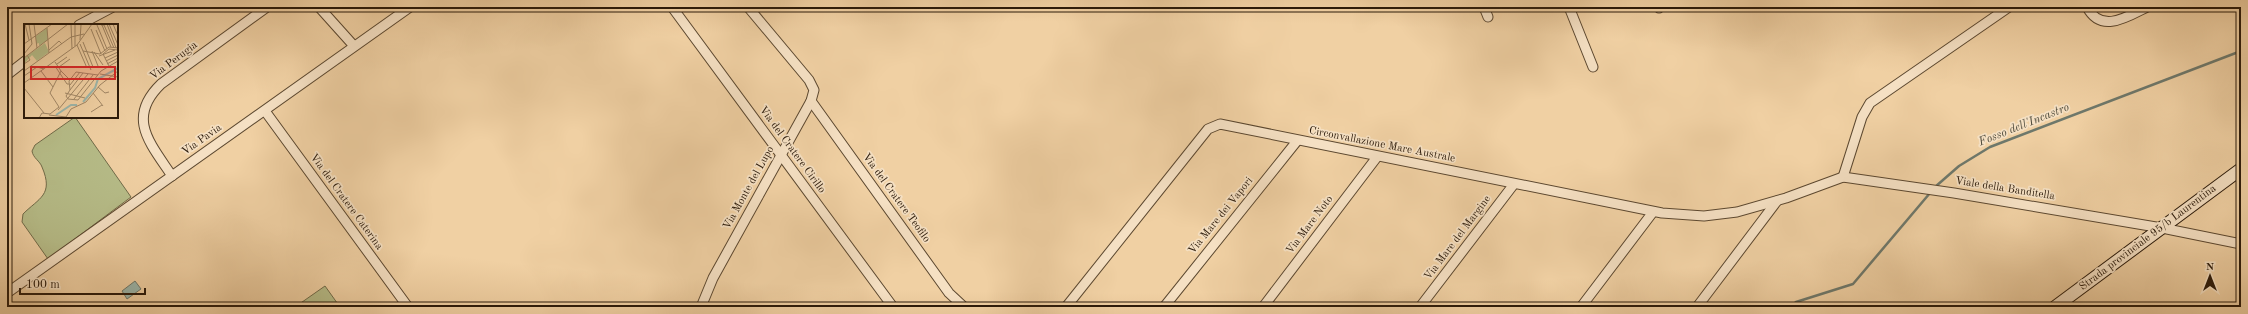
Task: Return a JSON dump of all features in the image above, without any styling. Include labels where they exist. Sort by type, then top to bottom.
[{"type":"main road","name":"Strada provinciale 95/b Laurentina","points":[[2055,307],[2241,169]]},
{"type":"street","points":[[81,24],[113,7]]},
{"type":"street","name":"Via Perugia","points":[[172,176],[149,141],[144,129],[143,112],[150,96],[162,84],[267,7]]},
{"type":"street","points":[[319,7],[354,46]]},
{"type":"street","name":"Via Pavia","points":[[7,293],[410,7]]},
{"type":"street","name":"Via del Cratere Cirillo","points":[[672,7],[782,154],[893,307]]},
{"type":"street","name":"Via Monte del Lupo","points":[[701,307],[713,278],[811,101],[814,90],[811,82],[748,7]]},
{"type":"street","points":[[1484,7],[1488,17]]},
{"type":"street","points":[[1569,7],[1593,67]]},
{"type":"street","points":[[1843,177],[1862,117],[1870,103],[2009,7]]},
{"type":"street","points":[[2087,7],[2095,18],[2107,22],[2120,20],[2147,7]]},
{"type":"street","points":[[7,75],[24,62]]},
{"type":"street","name":"Via del Cratere Teofilo","points":[[811,101],[949,292],[964,307]]},
{"type":"street","name":"Via del Cratere Caterina","points":[[265,111],[408,307]]},
{"type":"street","name":"Circonvallazione Mare Australe","points":[[1066,307],[1209,128],[1216,124],[1653,212],[1688,216],[1718,215],[1777,201],[1843,177]]},
{"type":"street","name":"Via Mare dei Vapori","points":[[1164,307],[1297,141]]},
{"type":"street","name":"Via Mare Noto","points":[[1263,307],[1377,157]]},
{"type":"street","name":"Viale della Banditella","points":[[1843,177],[1954,193],[2162,228],[2241,244]]},
{"type":"street","name":"Via Mare del Margine","points":[[1420,307],[1514,184]]},
{"type":"street","points":[[1696,307],[1777,201]]},
{"type":"street","points":[[1581,307],[1653,212]]},
{"type":"green space","points":[[76,118],[131,197],[48,259],[22,222],[23,214],[43,195],[45,190],[45,176],[42,167],[32,151],[35,145]]},
{"type":"green space","points":[[325,286],[340,307],[295,307]]},
{"type":"shaded area","points":[[135,281],[141,289],[127,299],[122,291]]},
{"type":"waterway","name":"Fosso dell'Incastro","points":[[1935,187],[1959,166],[1990,147],[2241,51]]},
{"type":"waterway","name":"Fosso dell'Incastro","points":[[1791,307],[1796,302],[1853,284],[1930,193]]}]
